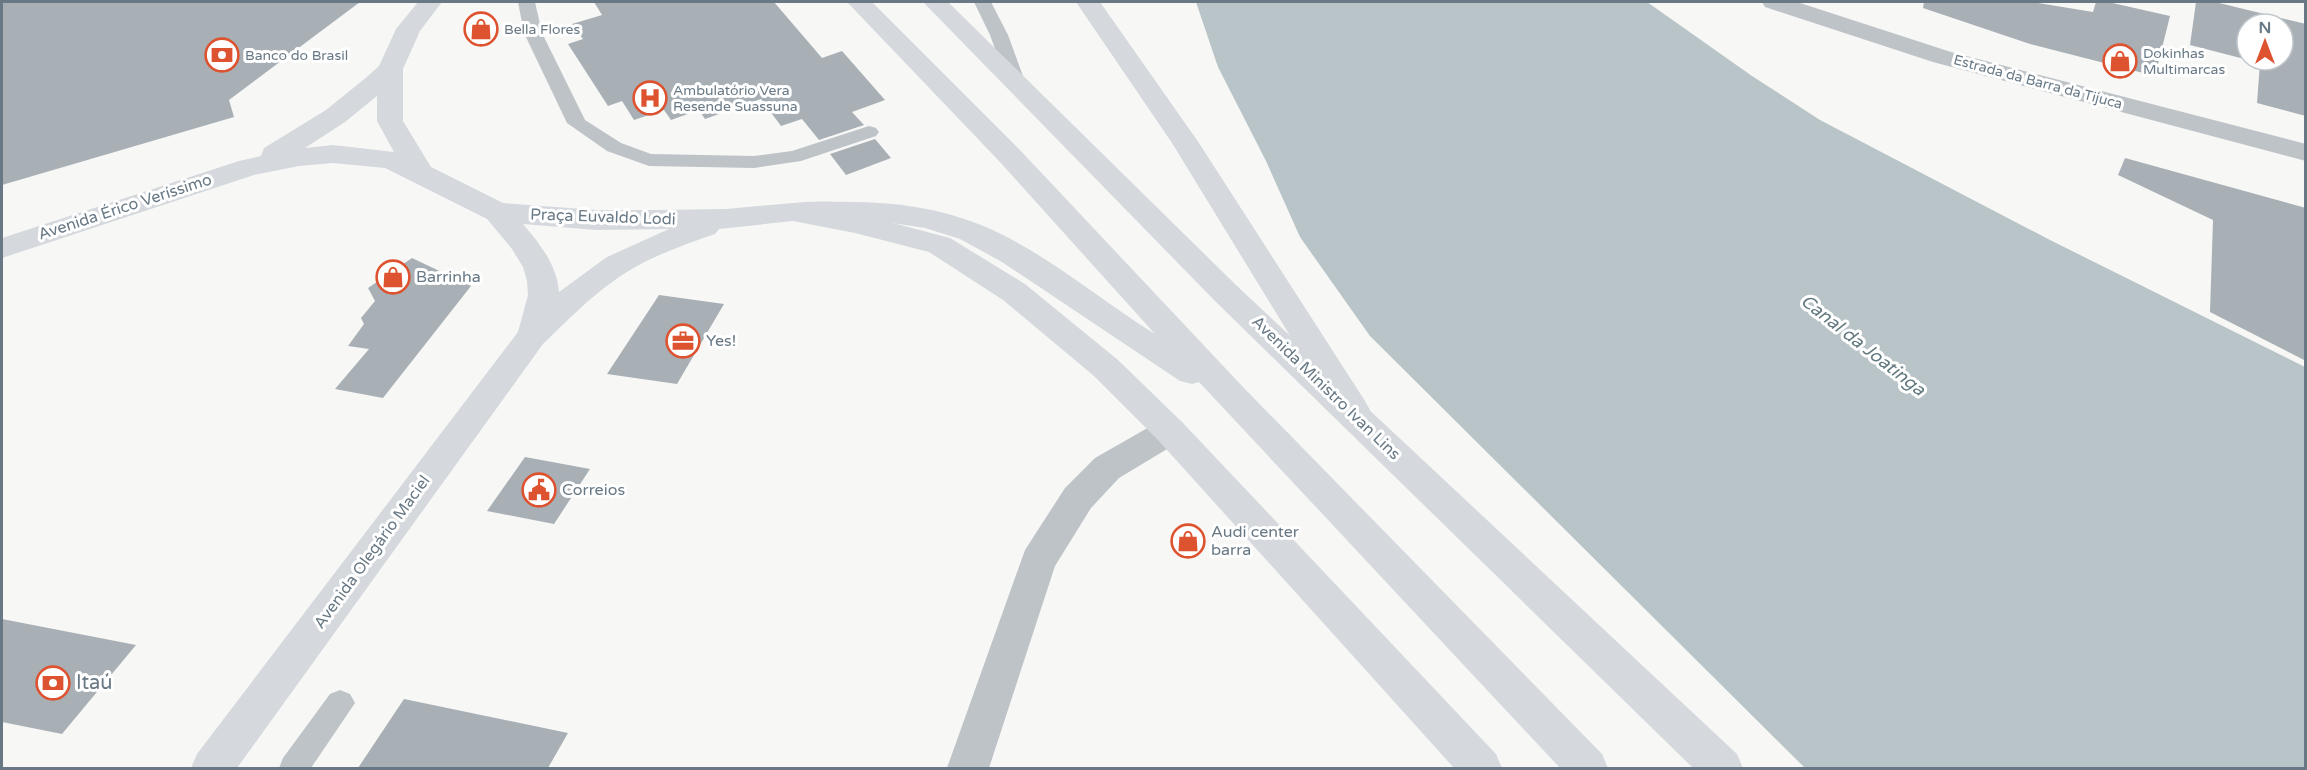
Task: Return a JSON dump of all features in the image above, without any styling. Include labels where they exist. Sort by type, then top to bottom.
[{"type":"main road","name":"Praça Euvaldo Lodi","points":[[249,167],[332,120],[372,89],[390,69],[408,29],[430,2]]},
{"type":"main road","points":[[859,2],[1009,155],[1231,396],[1587,768]]},
{"type":"main road","name":"Avenida Ministro Ivan Lins","points":[[935,2],[1018,87],[1363,425],[1722,768]]},
{"type":"main road","points":[[1088,2],[1185,142],[1363,425]]},
{"type":"main road","name":"Praça Euvaldo Lodi","points":[[390,69],[390,121],[402,144],[422,173]]},
{"type":"main road","name":"Praça Euvaldo Lodi","points":[[249,167],[299,157],[342,155],[390,160],[422,173],[497,212],[596,220],[726,219],[793,212]]},
{"type":"main road","name":"Avenida Érico Veríssimo","points":[[2,248],[249,167]]},
{"type":"main road","name":"Avenida Olegário Maciel","points":[[497,212],[541,272],[545,289],[543,309],[532,336]]},
{"type":"main road","points":[[793,212],[882,212],[915,216],[956,227],[983,238],[1036,268],[1094,309],[1231,396]]},
{"type":"main road","points":[[793,212],[901,233],[939,245],[1014,292],[1106,368],[1170,431],[1481,768]]},
{"type":"main road","name":"Avenida Olegário Maciel","points":[[212,768],[532,336],[580,290],[608,269],[641,252],[726,219]]},
{"type":"street","name":"Estrada da Barra da Tijuca","points":[[1774,2],[1942,57],[2306,153]]},
{"type":"street","points":[[968,768],[1038,561],[1078,498],[1107,468],[1170,431]]},
{"type":"lane","points":[[526,2],[533,33],[577,123],[614,147],[649,160],[754,162],[794,157],[869,132]]},
{"type":"lane","points":[[982,2],[999,35],[1018,87]]},
{"type":"lane","points":[[294,768],[340,703]]},
{"type":"water","name":"Canal da Joatinga","points":[[1196,2],[1647,2],[1752,76],[1820,120],[2050,240],[2305,367],[2305,768],[1805,768],[1370,336],[1300,237],[1266,161],[1218,67]]},
{"type":"building","points":[[2,2],[360,2],[229,100],[234,117],[2,185]]},
{"type":"building","points":[[594,2],[774,2],[822,58],[842,51],[885,100],[852,112],[864,125],[819,140],[802,119],[781,126],[761,99],[705,119],[699,110],[671,120],[664,110],[634,120],[622,101],[608,106],[568,44],[583,39],[572,24],[602,15]]},
{"type":"building","points":[[1924,2],[2032,2],[2093,12],[2096,2],[2108,2],[2170,16],[2155,76],[2030,44],[1923,8]]},
{"type":"building","points":[[2196,2],[2215,2],[2256,12],[2235,12],[2235,57],[2190,45]]},
{"type":"building","points":[[2295,21],[2306,24],[2306,116],[2257,103],[2259,72],[2295,72]]},
{"type":"building","points":[[875,139],[891,158],[846,175],[830,154]]},
{"type":"building","points":[[2125,158],[2306,208],[2306,361],[2210,312],[2213,220],[2118,175]]},
{"type":"building","points":[[412,258],[471,286],[383,398],[335,389],[369,349],[348,346],[364,324],[361,318],[375,301],[368,288]]},
{"type":"building","points":[[659,295],[724,304],[677,384],[607,374]]},
{"type":"building","name":"Correios","points":[[525,457],[590,469],[554,524],[487,511]]},
{"type":"building","name":"Itaú","points":[[2,619],[136,645],[62,734],[2,722]]},
{"type":"building","points":[[404,699],[568,733],[548,768],[358,768]]},
{"type":"place","name":"Bella Flores","points":[[481,29]]},
{"type":"place","name":"Banco do Brasil","points":[[222,55]]},
{"type":"place","name":"Dokinhas Multimarcas","points":[[2120,61]]},
{"type":"place","name":"Ambulatório Vera Resende Suassuna","points":[[650,98]]},
{"type":"place","name":"Barrinha","points":[[393,277]]},
{"type":"place","name":"Yes!","points":[[683,341]]},
{"type":"place","name":"Correios","points":[[539,490]]},
{"type":"place","name":"Audi center barra","points":[[1188,541]]},
{"type":"place","name":"Itaú","points":[[53,683]]}]
